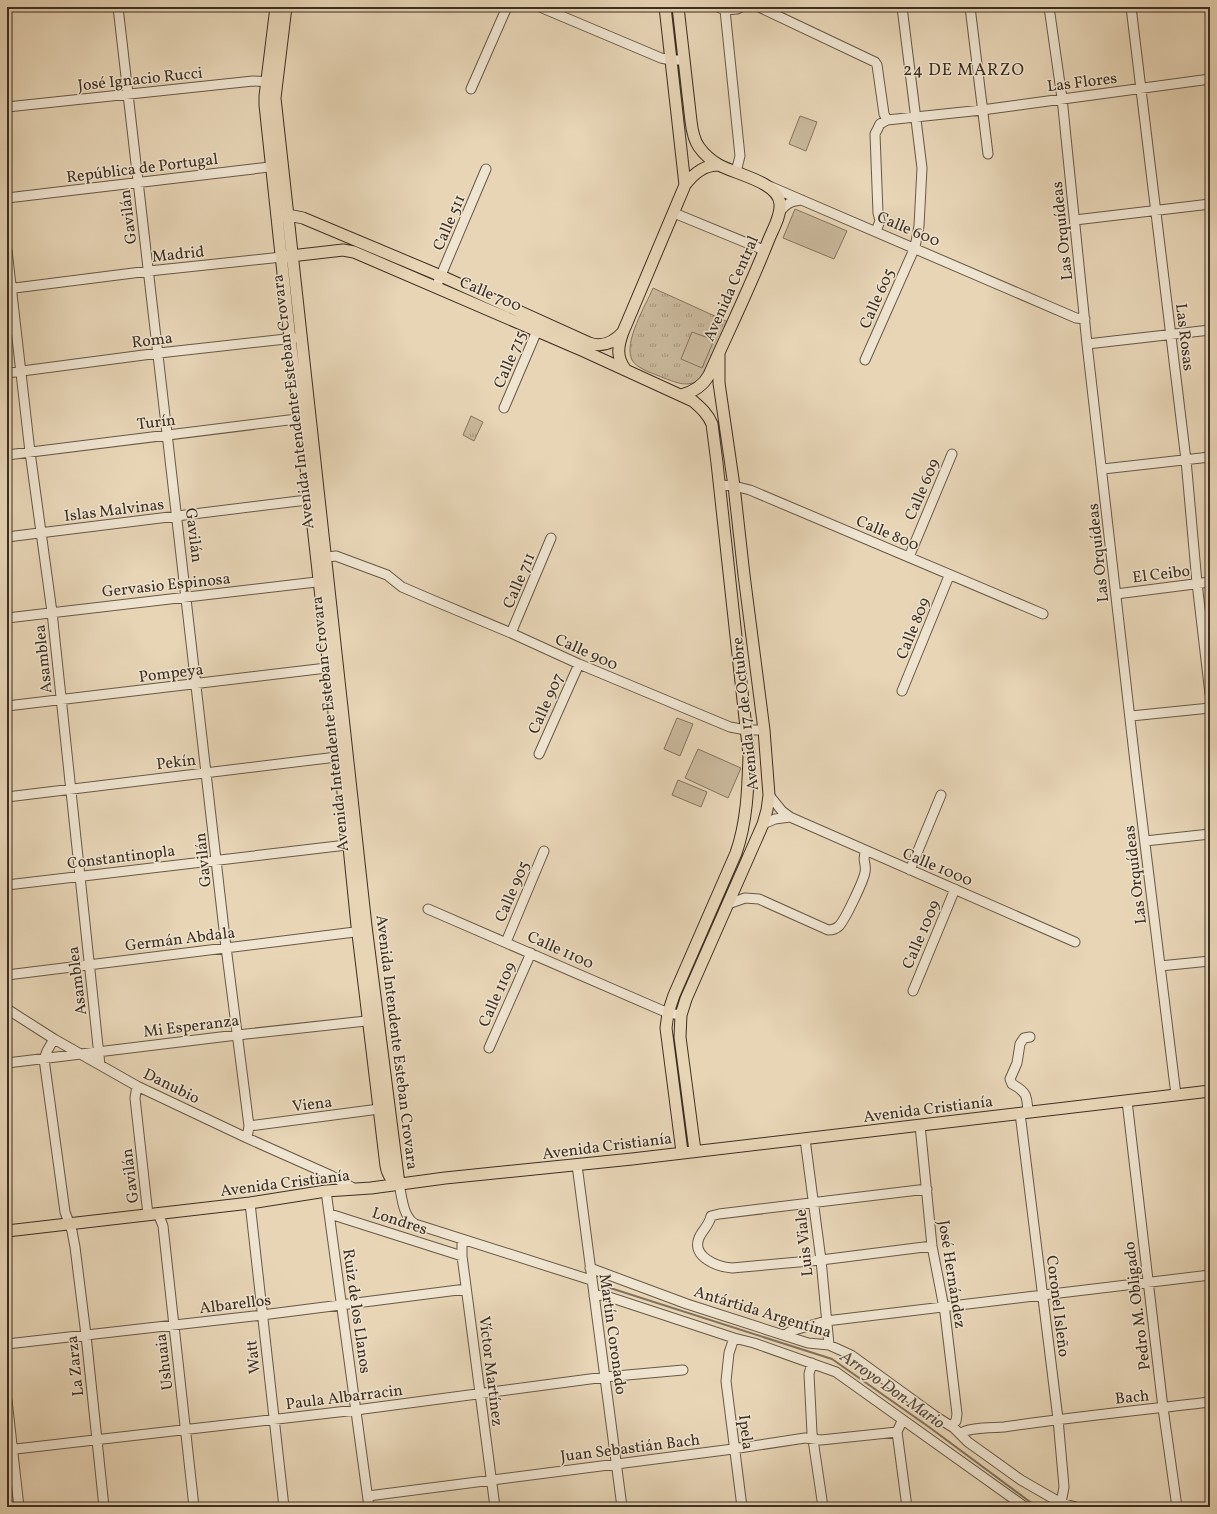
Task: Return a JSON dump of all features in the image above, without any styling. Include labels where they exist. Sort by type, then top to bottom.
[{"type":"main road","name":"Avenida Intendente Esteban Crovara","points":[[276,7],[272,82],[275,98],[277,166],[282,216],[354,844],[362,931],[374,1020],[400,1184]]},
{"type":"main road","name":"Avenida Intendente Esteban Crovara","points":[[272,82],[286,7]]},
{"type":"main road","points":[[665,7],[685,186]]},
{"type":"main road","points":[[678,7],[683,60],[695,140],[702,151],[720,165]]},
{"type":"main road","points":[[625,369],[619,357],[618,350],[623,332],[685,186],[697,172],[707,166],[720,165]]},
{"type":"main road","name":"Calle 600","points":[[720,165],[764,184]]},
{"type":"main road","points":[[764,184],[777,195],[780,204],[779,213]]},
{"type":"main road","name":"Avenida Central","points":[[681,395],[694,391],[706,381],[779,213]]},
{"type":"main road","name":"Calle 700","points":[[282,216],[303,218],[439,282],[539,326],[681,395]]},
{"type":"main road","name":"Calle 700","points":[[287,257],[343,250],[439,282]]},
{"type":"main road","name":"Calle 700","points":[[539,326],[594,345],[613,341],[623,332]]},
{"type":"main road","name":"Avenida 17 de Octubre","points":[[695,1151],[680,1037],[681,1014],[686,999],[763,824],[769,795],[764,730],[734,486],[719,383],[719,354]]},
{"type":"main road","name":"Avenida 17 de Octubre","points":[[681,395],[700,406],[712,424],[749,755],[748,788],[740,840],[736,853],[668,1012],[667,1038],[682,1152]]},
{"type":"main road","name":"Avenida Intendente Esteban Crovara","points":[[315,499],[326,557],[324,581]]},
{"type":"main road","name":"Avenida Intendente Esteban Crovara","points":[[374,1020],[379,1109],[388,1174],[392,1180],[400,1184]]},
{"type":"main road","name":"Avenida Cristianía","points":[[7,1231],[250,1203],[329,1191],[577,1165],[1210,1091]]},
{"type":"street","name":"Gavilán","points":[[118,7],[159,353],[226,947],[249,1126],[247,1138]]},
{"type":"street","points":[[471,89],[507,7]]},
{"type":"street","points":[[540,7],[661,58],[683,60]]},
{"type":"street","points":[[736,172],[740,156],[722,9],[737,9],[741,7]]},
{"type":"street","points":[[759,7],[875,62],[877,65],[884,114],[887,120],[880,124],[875,134],[878,213],[880,221],[876,231]]},
{"type":"street","name":"Calle 605","points":[[865,360],[915,247],[919,226],[922,179],[916,117],[902,7]]},
{"type":"street","points":[[970,7],[988,154]]},
{"type":"street","name":"Las Orquídeas","points":[[1049,7],[1062,98],[1086,320],[1087,344],[1176,1095]]},
{"type":"street","name":"Las Rosas","points":[[1131,7],[1186,460],[1197,583],[1210,694]]},
{"type":"street","name":"Las Flores","points":[[887,120],[982,110],[1210,79]]},
{"type":"street","name":"José Ignacio Rucci","points":[[7,107],[128,94],[272,82]]},
{"type":"street","name":"República de Portugal","points":[[7,198],[277,166]]},
{"type":"street","name":"Calle 511","points":[[439,282],[486,169]]},
{"type":"street","name":"Calle 600","points":[[764,184],[915,247],[1076,318],[1086,320]]},
{"type":"street","points":[[779,213],[789,202],[803,200]]},
{"type":"street","points":[[1075,220],[1210,204]]},
{"type":"street","points":[[674,213],[764,250]]},
{"type":"street","name":"Asamblea","points":[[7,250],[9,289],[21,372],[40,533],[52,612],[89,964],[100,1051],[100,1065]]},
{"type":"street","name":"Madrid","points":[[9,289],[149,271],[287,257]]},
{"type":"street","name":"Calle 715","points":[[504,408],[539,326]]},
{"type":"street","points":[[1087,344],[1210,330]]},
{"type":"street","name":"Roma","points":[[7,373],[159,353],[295,338]]},
{"type":"street","name":"Turín","points":[[7,455],[305,418]]},
{"type":"street","name":"Calle 609","points":[[909,557],[952,454]]},
{"type":"street","points":[[1103,469],[1210,457]]},
{"type":"street","name":"Calle 800","points":[[720,485],[734,486],[750,490],[909,557],[950,576],[1043,614]]},
{"type":"street","name":"Islas Malvinas","points":[[7,537],[315,499]]},
{"type":"street","name":"Calle 711","points":[[511,633],[551,538]]},
{"type":"street","name":"Calle 900","points":[[326,557],[336,556],[387,575],[402,587],[511,633],[579,664],[730,727],[746,730],[764,730]]},
{"type":"street","name":"Calle 809","points":[[902,691],[950,576]]},
{"type":"street","name":"Gervasio Espinosa","points":[[7,618],[324,581]]},
{"type":"street","name":"El Ceibo","points":[[1116,594],[1210,582]]},
{"type":"street","name":"Calle 907","points":[[539,754],[579,664]]},
{"type":"street","name":"Pompeya","points":[[7,706],[334,667]]},
{"type":"street","points":[[1131,716],[1210,708]]},
{"type":"street","name":"Pekín","points":[[7,797],[343,756]]},
{"type":"street","name":"Calle 1000","points":[[769,795],[782,811],[790,817],[1075,942]]},
{"type":"street","points":[[910,870],[941,795]]},
{"type":"street","points":[[763,824],[775,819],[790,817]]},
{"type":"street","points":[[1145,841],[1210,834]]},
{"type":"street","points":[[740,840],[754,845]]},
{"type":"street","name":"Constantinopla","points":[[7,885],[354,844]]},
{"type":"street","name":"Calle 905","points":[[506,942],[544,851]]},
{"type":"street","points":[[728,904],[745,898],[759,899],[828,930],[836,928],[842,923],[864,877],[864,856],[866,851]]},
{"type":"street","name":"Calle 1009","points":[[913,991],[955,889]]},
{"type":"street","name":"Calle 1100","points":[[428,909],[668,1012],[681,1014]]},
{"type":"street","name":"Germán Abdala","points":[[7,975],[362,931]]},
{"type":"street","name":"Calle 1109","points":[[489,1048],[531,953]]},
{"type":"street","points":[[1160,966],[1210,961]]},
{"type":"street","name":"Danubio","points":[[7,1009],[54,1039],[137,1086],[330,1175],[355,1189]]},
{"type":"street","name":"Mi Esperanza","points":[[7,1063],[374,1020]]},
{"type":"street","name":"Coronel Isleño","points":[[1030,1037],[1024,1038],[1020,1044],[1017,1063],[1010,1079],[1012,1084],[1022,1089],[1027,1098],[1024,1112],[1042,1295],[1058,1419],[1064,1489],[1061,1503]]},
{"type":"street","points":[[54,1039],[46,1051],[44,1059],[65,1212],[68,1224]]},
{"type":"street","name":"Gavilán","points":[[137,1086],[135,1098],[153,1214]]},
{"type":"street","name":"Pedro M. Obligado","points":[[1127,1101],[1177,1507]]},
{"type":"street","name":"Viena","points":[[249,1126],[379,1109]]},
{"type":"street","name":"José Hernández","points":[[920,1125],[932,1246],[944,1307],[957,1414],[956,1421],[951,1426]]},
{"type":"street","name":"Luis Viale","points":[[805,1138],[821,1260],[829,1345]]},
{"type":"street","name":"Martín Coronado","points":[[577,1165],[622,1507]]},
{"type":"street","points":[[329,1191],[333,1181],[330,1175]]},
{"type":"street","points":[[400,1184],[407,1216],[410,1221],[462,1240],[591,1280]]},
{"type":"street","points":[[927,1189],[724,1213],[711,1216],[708,1226],[699,1238],[698,1244],[699,1251],[704,1257],[715,1264],[732,1268],[821,1260],[932,1246]]},
{"type":"street","name":"Ruiz de los Llanos","points":[[329,1191],[330,1214],[369,1507]]},
{"type":"street","name":"Watt","points":[[250,1203],[284,1507]]},
{"type":"street","name":"Ushuaia","points":[[153,1214],[163,1226],[194,1507]]},
{"type":"street","name":"Londres","points":[[330,1214],[462,1256]]},
{"type":"street","points":[[406,1238],[410,1221]]},
{"type":"street","name":"La Zarza","points":[[68,1224],[73,1236],[86,1335],[104,1507]]},
{"type":"street","name":"Víctor Martínez","points":[[462,1240],[462,1256],[466,1289],[495,1507]]},
{"type":"street","name":"Antártida Argentina","points":[[590,1268],[687,1304],[785,1334],[808,1343],[829,1345],[850,1355],[951,1426],[968,1442],[1021,1480],[1061,1503],[1077,1507]]},
{"type":"street","points":[[785,1334],[790,1331],[826,1321],[1210,1275]]},
{"type":"street","name":"Albarellos","points":[[7,1344],[342,1306],[466,1289]]},
{"type":"street","name":"Antártida Argentina","points":[[594,1296],[603,1295],[734,1338],[754,1343],[829,1369],[844,1377],[902,1421],[1025,1507]]},
{"type":"street","name":"Ipela","points":[[734,1338],[729,1353],[726,1381],[742,1507]]},
{"type":"street","points":[[812,1363],[809,1374],[813,1438],[823,1507]]},
{"type":"street","name":"Paula Albarracin","points":[[10,1450],[356,1410],[605,1377],[683,1370]]},
{"type":"street","points":[[7,1400],[10,1450],[19,1507]]},
{"type":"street","name":"Bach","points":[[1058,1419],[1210,1402]]},
{"type":"street","points":[[960,1434],[966,1430],[972,1429],[988,1429],[1058,1419]]},
{"type":"street","points":[[902,1421],[897,1432],[907,1507]]},
{"type":"street","name":"Juan Sebastián Bach","points":[[368,1496],[734,1449],[805,1438],[820,1440],[897,1432]]},
{"type":"street","points":[[1064,1489],[1068,1498],[1077,1507]]},
{"type":"green space","points":[[800,116],[817,122],[806,151],[789,144]]},
{"type":"green space","points":[[795,209],[847,231],[834,259],[783,238]]},
{"type":"green space","points":[[653,288],[728,322],[701,379],[696,382],[682,384],[674,382],[642,369],[632,360],[630,344],[636,324]]},
{"type":"green space","points":[[692,332],[714,340],[702,368],[681,359]]},
{"type":"green space","points":[[471,416],[483,422],[474,441],[463,435]]},
{"type":"green space","points":[[677,718],[693,724],[680,756],[664,749]]},
{"type":"green space","points":[[698,749],[741,768],[728,798],[685,778]]},
{"type":"green space","points":[[678,780],[707,792],[701,807],[672,795]]},
{"type":"waterway","name":"Arroyo Don Mario","points":[[604,1286],[832,1359],[929,1427],[1037,1507]]},
{"type":"district","name":"24 DE MARZO","points":[[964,69]]}]
